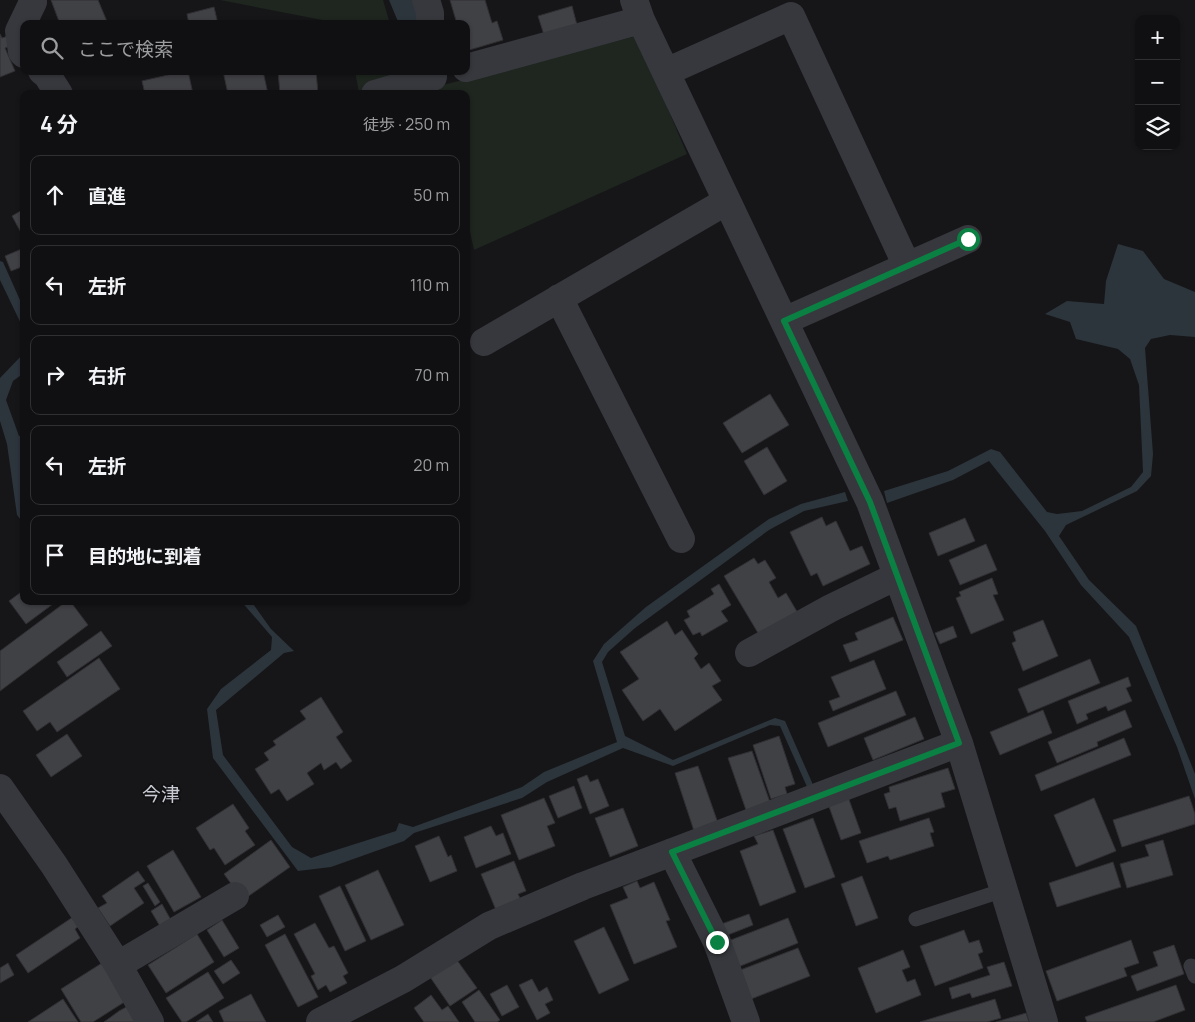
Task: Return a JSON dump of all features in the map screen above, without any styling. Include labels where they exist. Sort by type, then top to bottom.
[{"type":"street","points":[[24,20],[33,2],[32,0]]},
{"type":"street","points":[[426,0],[430,20]]},
{"type":"street","points":[[470,67],[638,10],[870,502],[959,743],[1044,1022]]},
{"type":"street","points":[[666,72],[791,16],[907,266]]},
{"type":"street","points":[[47,75],[56,90]]},
{"type":"street","points":[[387,90],[434,75]]},
{"type":"street","points":[[484,342],[727,202]]},
{"type":"street","points":[[784,321],[968,239]]},
{"type":"street","points":[[560,298],[681,540]]},
{"type":"street","points":[[749,653],[831,608],[897,576]]},
{"type":"street","points":[[320,1022],[403,979],[489,926],[583,886],[959,743]]},
{"type":"street","points":[[0,788],[54,865],[118,965],[150,1022]]},
{"type":"street","points":[[672,852],[717,942],[746,1022]]},
{"type":"street","points":[[118,965],[235,896]]},
{"type":"lane","points":[[916,919],[1004,890]]},
{"type":"shaded area","points":[[220,0],[383,0],[389,20],[322,20]]},
{"type":"shaded area","points":[[389,0],[419,0],[423,20],[397,20]]},
{"type":"shaded area","points":[[637,36],[687,154],[474,250],[470,232],[470,90],[440,90],[439,86]]},
{"type":"shaded area","points":[[356,75],[404,75],[405,79],[369,90],[358,90]]},
{"type":"shaded area","points":[[1118,244],[1143,251],[1164,279],[1195,292],[1195,337],[1170,335],[1151,339],[1145,348],[1153,454],[1151,476],[1137,491],[1066,525],[1059,536],[1089,580],[1136,626],[1195,774],[1195,799],[1177,747],[1129,637],[1081,585],[1045,531],[989,461],[953,480],[887,503],[884,491],[948,471],[991,449],[1000,452],[1047,512],[1057,514],[1082,511],[1131,487],[1143,472],[1139,385],[1130,359],[1118,349],[1076,339],[1070,322],[1045,314],[1067,301],[1104,304],[1106,281]]},
{"type":"shaded area","points":[[0,261],[3,262],[20,300],[20,322],[0,280]]},
{"type":"shaded area","points":[[20,357],[20,376],[13,381],[6,400],[20,436],[20,519],[17,515],[7,444],[0,421],[0,378]]},
{"type":"shaded area","points":[[845,492],[848,501],[804,511],[769,530],[635,628],[608,652],[602,662],[625,736],[673,760],[775,718],[785,721],[814,787],[808,789],[780,726],[770,725],[673,766],[623,748],[547,782],[522,798],[414,833],[404,841],[331,867],[298,871],[213,758],[207,709],[221,689],[271,650],[272,637],[244,605],[254,605],[271,629],[294,651],[284,653],[216,710],[223,755],[292,847],[311,858],[396,831],[399,823],[413,827],[522,787],[544,772],[617,742],[593,661],[604,644],[646,607],[769,519],[801,504]]},
{"type":"building","points":[[51,0],[98,0],[106,20],[58,20]]},
{"type":"building","points":[[450,0],[485,0],[492,23],[497,21],[503,40],[470,50],[470,20],[456,20]]},
{"type":"building","points":[[572,6],[577,25],[544,35],[538,16]]},
{"type":"building","points":[[214,7],[217,20],[188,20],[187,14]]},
{"type":"building","points":[[0,34],[2,38],[8,36],[12,45],[5,48],[15,71],[0,77]]},
{"type":"building","points":[[168,75],[189,75],[192,90],[144,90],[142,81]]},
{"type":"building","points":[[224,75],[264,75],[267,90],[227,90]]},
{"type":"building","points":[[278,75],[316,75],[318,90],[280,90]]},
{"type":"building","points":[[20,211],[20,231],[12,216]]},
{"type":"building","points":[[20,250],[20,268],[11,271],[5,256]]},
{"type":"building","points":[[770,394],[789,425],[742,453],[723,423]]},
{"type":"building","points":[[767,447],[787,481],[764,495],[744,461]]},
{"type":"building","points":[[822,517],[826,526],[836,521],[850,551],[862,546],[870,564],[823,586],[817,573],[811,576],[790,532]]},
{"type":"building","points":[[965,518],[975,541],[938,556],[929,533]]},
{"type":"building","points":[[986,544],[997,570],[960,585],[949,560]]},
{"type":"building","points":[[754,558],[758,564],[765,560],[776,578],[769,582],[778,598],[786,593],[799,615],[761,638],[724,576]]},
{"type":"building","points":[[992,578],[998,594],[993,595],[1004,620],[971,634],[956,598],[961,596],[959,592]]},
{"type":"building","points":[[719,584],[731,605],[721,611],[728,621],[702,636],[700,632],[693,635],[684,620],[690,617],[687,611],[714,594],[711,589]]},
{"type":"building","points":[[20,593],[20,605],[52,605],[26,624],[9,601]]},
{"type":"building","points":[[62,605],[73,605],[88,625],[0,691],[0,651]]},
{"type":"building","points":[[893,617],[903,640],[850,662],[843,645],[858,640],[855,633]]},
{"type":"building","points":[[1043,620],[1058,656],[1023,671],[1012,643],[1016,641],[1013,632]]},
{"type":"building","points":[[667,621],[675,635],[682,630],[698,654],[694,658],[701,669],[709,663],[721,681],[712,686],[722,700],[675,731],[660,709],[643,721],[622,690],[639,679],[620,652]]},
{"type":"building","points":[[953,626],[957,637],[940,644],[935,633]]},
{"type":"building","points":[[101,631],[112,646],[67,677],[57,662]]},
{"type":"building","points":[[99,658],[120,689],[57,732],[50,722],[37,731],[23,711]]},
{"type":"building","points":[[1090,659],[1100,683],[1028,713],[1018,689]]},
{"type":"building","points":[[874,660],[886,689],[833,711],[829,701],[840,697],[831,677]]},
{"type":"building","points":[[1128,677],[1131,686],[1126,688],[1132,701],[1108,711],[1106,706],[1086,714],[1088,719],[1077,724],[1068,701]]},
{"type":"building","points":[[896,691],[906,715],[828,747],[818,723]]},
{"type":"building","points":[[321,697],[343,732],[336,737],[352,761],[341,769],[336,762],[324,770],[321,763],[307,773],[314,784],[287,801],[279,789],[271,794],[255,769],[269,760],[264,753],[276,745],[273,741],[306,719],[300,711]]},
{"type":"building","points":[[1043,710],[1052,733],[1000,755],[990,732]]},
{"type":"building","points":[[1125,710],[1132,727],[1097,742],[1098,746],[1057,763],[1048,742]]},
{"type":"building","points":[[915,717],[924,739],[873,760],[864,738]]},
{"type":"building","points":[[67,734],[82,756],[51,777],[36,755]]},
{"type":"building","points":[[779,736],[795,784],[785,787],[787,794],[771,799],[753,745]]},
{"type":"building","points":[[1124,738],[1131,755],[1041,791],[1035,775]]},
{"type":"building","points":[[752,751],[771,805],[747,813],[728,758]]},
{"type":"building","points":[[698,766],[719,826],[695,834],[675,773]]},
{"type":"building","points":[[948,768],[955,789],[941,793],[945,807],[900,821],[896,807],[889,809],[884,794],[890,792],[889,787]]},
{"type":"building","points":[[587,775],[590,782],[598,779],[609,806],[590,814],[577,779]]},
{"type":"building","points":[[574,786],[582,808],[558,818],[549,796]]},
{"type":"building","points":[[847,794],[861,833],[841,840],[827,801]]},
{"type":"building","points":[[1189,796],[1195,814],[1195,824],[1122,847],[1113,820]]},
{"type":"building","points":[[544,798],[555,823],[547,826],[555,846],[519,860],[501,815]]},
{"type":"building","points":[[1094,798],[1116,851],[1076,867],[1054,815]]},
{"type":"building","points":[[233,804],[249,828],[245,831],[255,845],[225,865],[214,848],[210,850],[196,828]]},
{"type":"building","points":[[623,808],[638,846],[610,857],[595,818]]},
{"type":"building","points":[[813,818],[835,877],[805,888],[783,829]]},
{"type":"building","points":[[929,818],[934,832],[930,833],[934,846],[890,860],[888,856],[867,863],[859,841]]},
{"type":"building","points":[[491,826],[496,836],[503,833],[511,854],[476,868],[464,837]]},
{"type":"building","points":[[773,830],[796,892],[760,906],[740,851],[758,844],[754,836]]},
{"type":"building","points":[[439,836],[448,857],[451,855],[457,871],[430,882],[415,846]]},
{"type":"building","points":[[271,840],[290,867],[243,900],[224,874]]},
{"type":"building","points":[[1163,840],[1173,875],[1127,888],[1120,864],[1149,856],[1145,845]]},
{"type":"building","points":[[173,850],[201,897],[174,912],[147,866]]},
{"type":"building","points":[[514,861],[526,891],[518,894],[521,900],[496,910],[481,874]]},
{"type":"building","points":[[1113,862],[1121,887],[1057,907],[1049,883]]},
{"type":"building","points":[[378,870],[404,925],[371,940],[345,885]]},
{"type":"building","points":[[138,871],[145,881],[134,888],[144,903],[110,926],[98,908],[107,903],[102,896]]},
{"type":"building","points":[[862,876],[878,918],[856,926],[841,884]]},
{"type":"building","points":[[637,881],[640,888],[654,882],[670,920],[666,921],[677,947],[634,964],[610,905],[628,898],[623,887]]},
{"type":"building","points":[[148,883],[160,902],[155,906],[143,886]]},
{"type":"building","points":[[340,886],[366,941],[345,951],[319,896]]},
{"type":"building","points":[[162,904],[172,922],[161,928],[151,911]]},
{"type":"building","points":[[749,914],[753,925],[720,938],[716,926]]},
{"type":"building","points":[[278,915],[285,927],[267,937],[260,925]]},
{"type":"building","points":[[73,917],[79,926],[75,929],[80,938],[28,973],[16,955]]},
{"type":"building","points":[[788,918],[798,943],[733,969],[723,943]]},
{"type":"building","points":[[222,920],[239,948],[224,957],[207,930]]},
{"type":"building","points":[[315,923],[329,948],[334,946],[348,973],[343,976],[347,983],[330,992],[326,985],[318,990],[311,976],[315,974],[294,934]]},
{"type":"building","points":[[604,927],[629,980],[599,994],[574,941]]},
{"type":"building","points":[[964,930],[969,943],[979,940],[983,952],[978,954],[983,968],[935,986],[920,946]]},
{"type":"building","points":[[197,934],[214,962],[166,993],[148,965]]},
{"type":"building","points":[[285,934],[318,997],[298,1007],[265,945]]},
{"type":"building","points":[[1131,940],[1139,963],[1124,968],[1127,976],[1057,1001],[1046,971]]},
{"type":"building","points":[[1174,945],[1184,974],[1137,991],[1131,976],[1158,966],[1153,952]]},
{"type":"building","points":[[798,948],[810,976],[746,1001],[735,972]]},
{"type":"building","points":[[903,950],[910,967],[902,970],[907,982],[915,979],[921,995],[876,1013],[858,968]]},
{"type":"building","points":[[454,956],[477,988],[450,1006],[428,974]]},
{"type":"building","points":[[231,960],[240,973],[223,984],[214,971]]},
{"type":"building","points":[[1004,962],[1012,986],[972,998],[970,993],[952,999],[949,988],[990,975],[987,967]]},
{"type":"building","points":[[8,963],[14,975],[0,983],[0,968]]},
{"type":"building","points":[[102,963],[126,1001],[93,1022],[81,1022],[61,989]]},
{"type":"building","points":[[208,972],[224,998],[186,1022],[182,1022],[166,998]]},
{"type":"building","points":[[532,979],[539,992],[547,987],[553,1000],[545,1004],[550,1013],[537,1020],[519,985]]},
{"type":"building","points":[[507,985],[519,1007],[502,1016],[490,994]]},
{"type":"building","points":[[1176,985],[1185,1010],[1153,1022],[1087,1022],[1085,1017]]},
{"type":"building","points":[[479,990],[500,1020],[497,1022],[475,1022],[462,1002]]},
{"type":"building","points":[[251,994],[266,1022],[224,1022],[219,1011]]},
{"type":"building","points":[[431,995],[442,1010],[448,1006],[459,1022],[424,1022],[414,1008]]},
{"type":"building","points":[[63,999],[78,1022],[28,1022]]},
{"type":"building","points":[[995,999],[1001,1018],[987,1022],[920,1022]]},
{"type":"building","points":[[130,1005],[139,1022],[104,1022],[119,1011]]},
{"type":"building","points":[[1026,1013],[1029,1022],[996,1022]]},
{"type":"building","points":[[208,1014],[213,1022],[196,1022]]},
{"type":"district","name":"今津","points":[[161,794]]},
{"type":"route","points":[[717,942],[672,852],[959,743],[870,502],[784,321],[968,239]]}]
